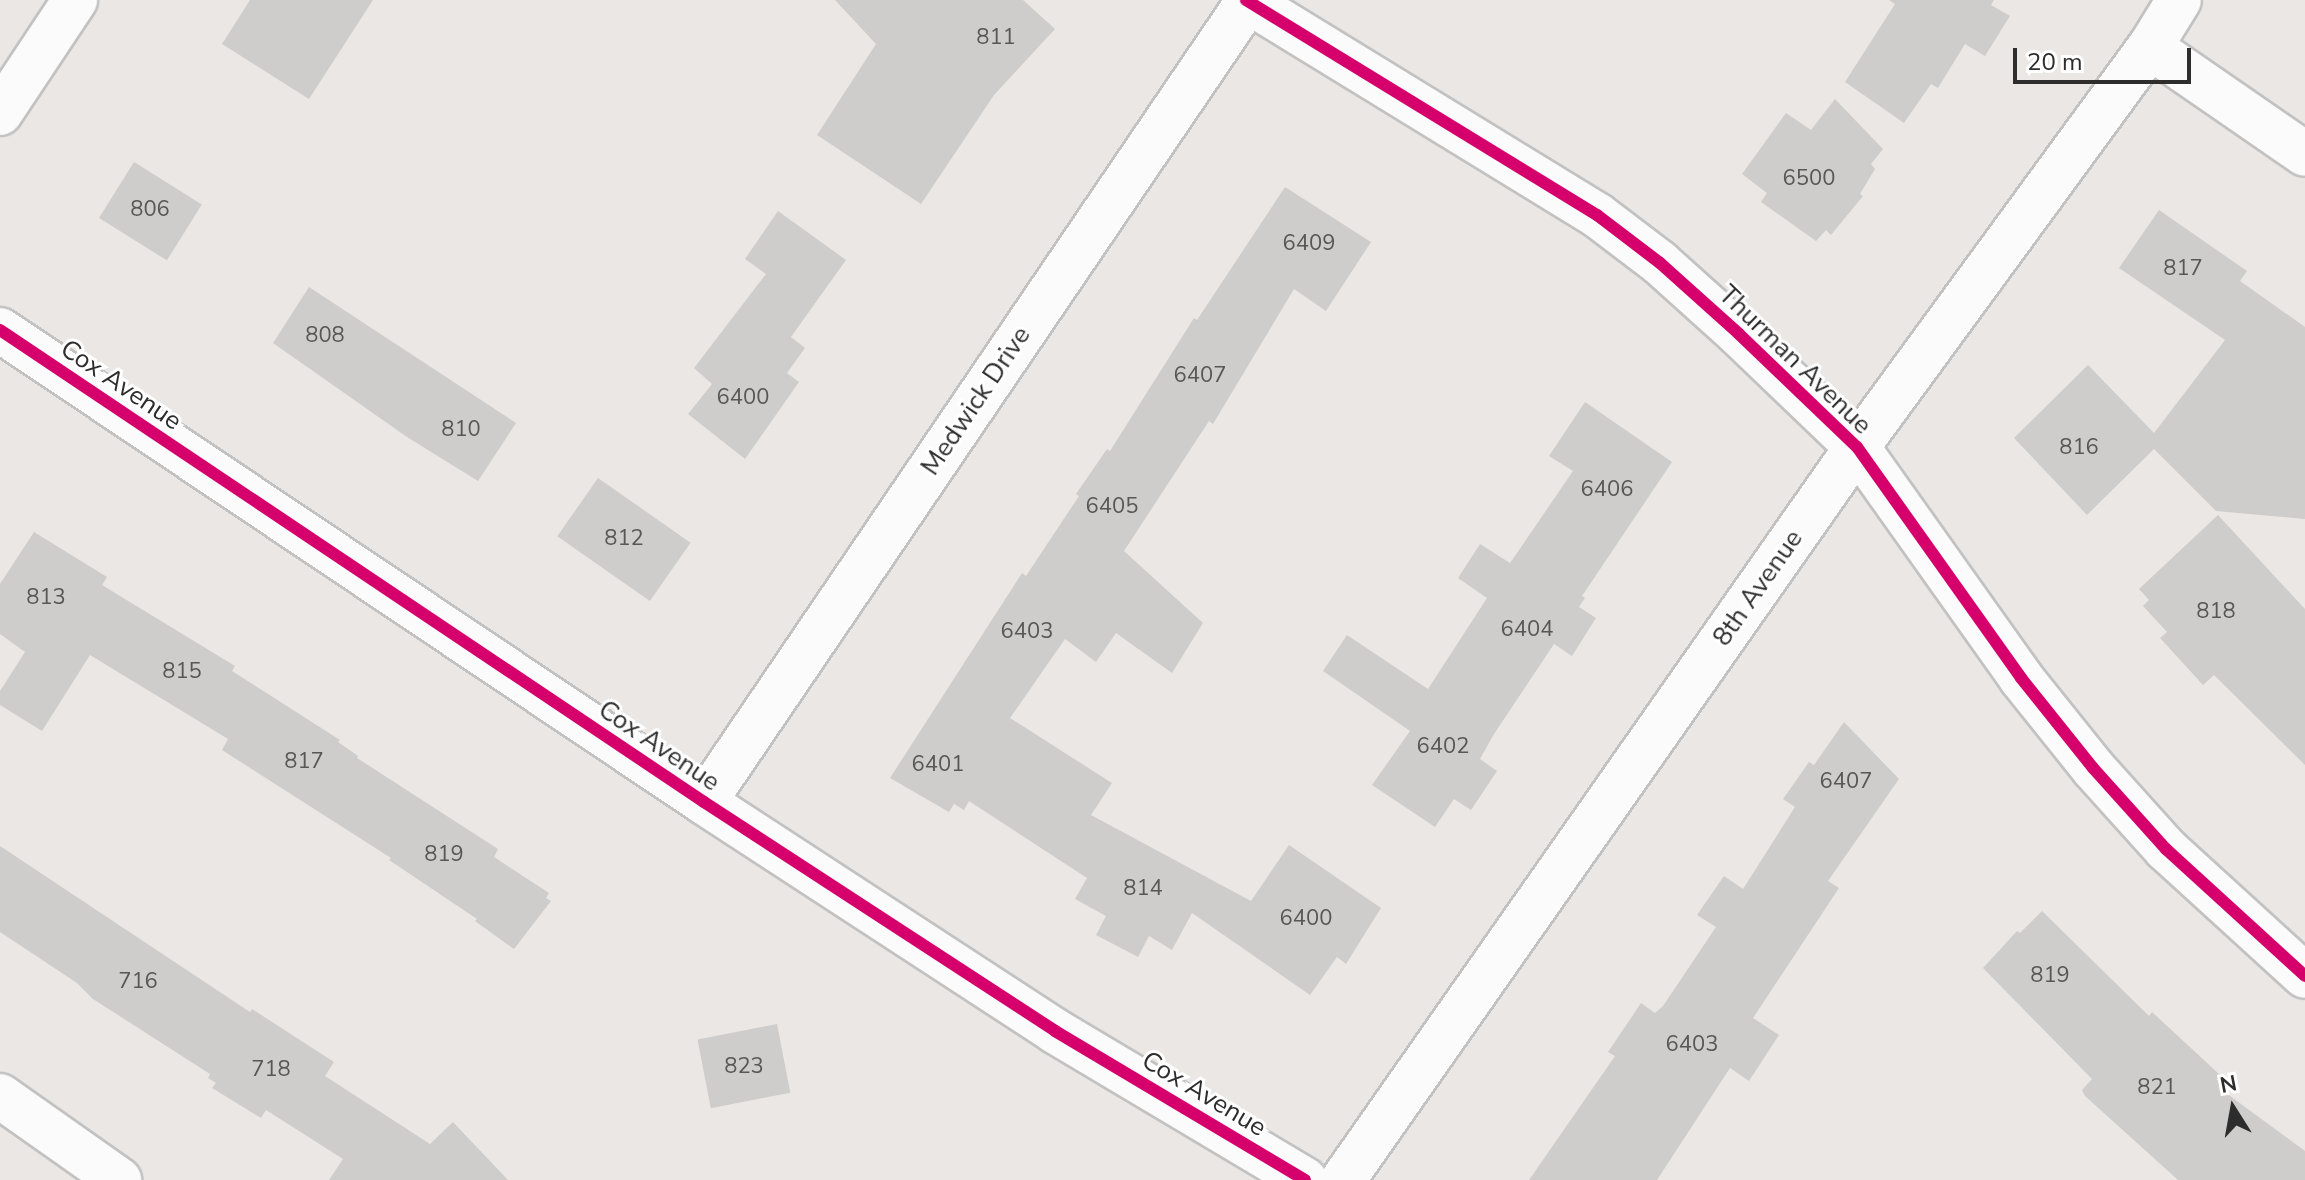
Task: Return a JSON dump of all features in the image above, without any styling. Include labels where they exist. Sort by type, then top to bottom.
[{"type":"street","points":[[0,113],[75,0]]},
{"type":"street","name":"Thurman Avenue","points":[[1247,0],[1597,215],[1660,263],[1717,314],[1857,447],[2021,678],[2093,768],[2166,849],[2305,976]]},
{"type":"street","name":"Medwick Drive","points":[[704,802],[1247,0]]},
{"type":"street","name":"8th Avenue","points":[[1343,1180],[1857,447],[2150,47],[2179,0]]},
{"type":"street","points":[[2150,47],[2305,154]]},
{"type":"street","name":"Cox Avenue","points":[[0,330],[704,802],[1055,1031],[1305,1180]]},
{"type":"street","points":[[0,1096],[119,1180]]},
{"type":"building","points":[[250,0],[373,0],[309,99],[222,44]]},
{"type":"building","points":[[835,0],[1023,0],[1055,29],[994,95],[921,204],[817,135],[876,44]]},
{"type":"building","points":[[1889,0],[1994,0],[1991,5],[2010,16],[1985,56],[1965,44],[1938,88],[1931,84],[1904,123],[1845,82],[1895,4]]},
{"type":"building","points":[[1835,99],[1883,149],[1871,164],[1875,169],[1860,194],[1863,196],[1831,235],[1826,230],[1816,241],[1761,202],[1767,193],[1742,174],[1786,113],[1811,130]]},
{"type":"building","points":[[134,162],[202,204],[167,260],[99,218]]},
{"type":"building","points":[[1285,187],[1371,242],[1326,311],[1294,289],[1213,424],[1209,421],[1124,551],[1203,623],[1172,673],[1116,633],[1096,662],[1065,639],[1010,718],[1112,783],[1091,815],[1251,901],[1289,845],[1381,908],[1346,964],[1337,957],[1310,995],[1192,913],[1172,950],[1149,936],[1138,957],[1096,935],[1106,916],[1075,899],[1087,878],[969,801],[964,810],[954,804],[949,812],[890,778],[1022,573],[1026,576],[1079,496],[1076,494],[1107,449],[1110,451],[1194,318],[1197,320]]},
{"type":"building","points":[[2159,210],[2247,271],[2240,281],[2305,327],[2305,519],[2216,511],[2154,449],[2087,515],[2014,438],[2088,365],[2154,433],[2225,340],[2119,268]]},
{"type":"building","points":[[778,211],[846,260],[791,337],[805,348],[787,373],[799,382],[745,459],[688,414],[712,384],[694,368],[766,274],[745,259]]},
{"type":"building","points":[[309,287],[516,423],[478,481],[407,437],[273,343]]},
{"type":"building","points":[[1585,402],[1672,462],[1582,596],[1585,598],[1579,607],[1596,618],[1572,656],[1554,644],[1480,759],[1497,771],[1471,810],[1454,799],[1435,827],[1372,785],[1410,731],[1323,671],[1347,635],[1428,689],[1487,598],[1458,578],[1480,544],[1510,563],[1573,471],[1549,456]]},
{"type":"building","points":[[598,478],[691,543],[650,601],[557,536]]},
{"type":"building","points":[[2218,515],[2305,609],[2305,765],[2214,675],[2203,685],[2160,638],[2167,632],[2143,606],[2149,600],[2139,589]]},
{"type":"building","points":[[34,532],[107,577],[102,585],[235,666],[232,671],[340,740],[338,742],[357,758],[498,849],[494,857],[549,893],[546,898],[551,901],[514,949],[475,921],[477,919],[389,860],[391,858],[222,750],[228,739],[90,655],[42,731],[0,705],[0,691],[25,652],[0,634],[0,584]]},
{"type":"building","points":[[1844,722],[1899,779],[1828,881],[1839,888],[1753,1018],[1779,1035],[1749,1081],[1730,1068],[1657,1180],[1529,1180],[1615,1056],[1608,1052],[1641,1003],[1655,1013],[1663,1006],[1716,927],[1697,915],[1724,876],[1743,889],[1795,807],[1783,799],[1809,762],[1814,765]]},
{"type":"building","points":[[0,846],[250,1012],[252,1009],[334,1062],[325,1076],[430,1144],[453,1122],[508,1180],[329,1180],[343,1159],[266,1110],[261,1118],[212,1088],[216,1083],[208,1078],[210,1074],[93,999],[77,983],[0,932]]},
{"type":"building","points":[[2042,911],[2149,1016],[2152,1012],[2232,1086],[2226,1093],[2305,1151],[2305,1180],[2178,1180],[2085,1096],[2082,1090],[2092,1079],[1983,968],[2017,931],[2020,933]]},
{"type":"building","points":[[777,1024],[790,1093],[711,1108],[697,1039]]},
{"type":"cycle path","points":[[1246,0],[1597,215],[1660,263],[1739,334],[1857,447],[2021,678],[2093,768],[2166,849],[2305,976]]},
{"type":"cycle path","points":[[0,330],[704,802],[1055,1031],[1305,1180]]}]
